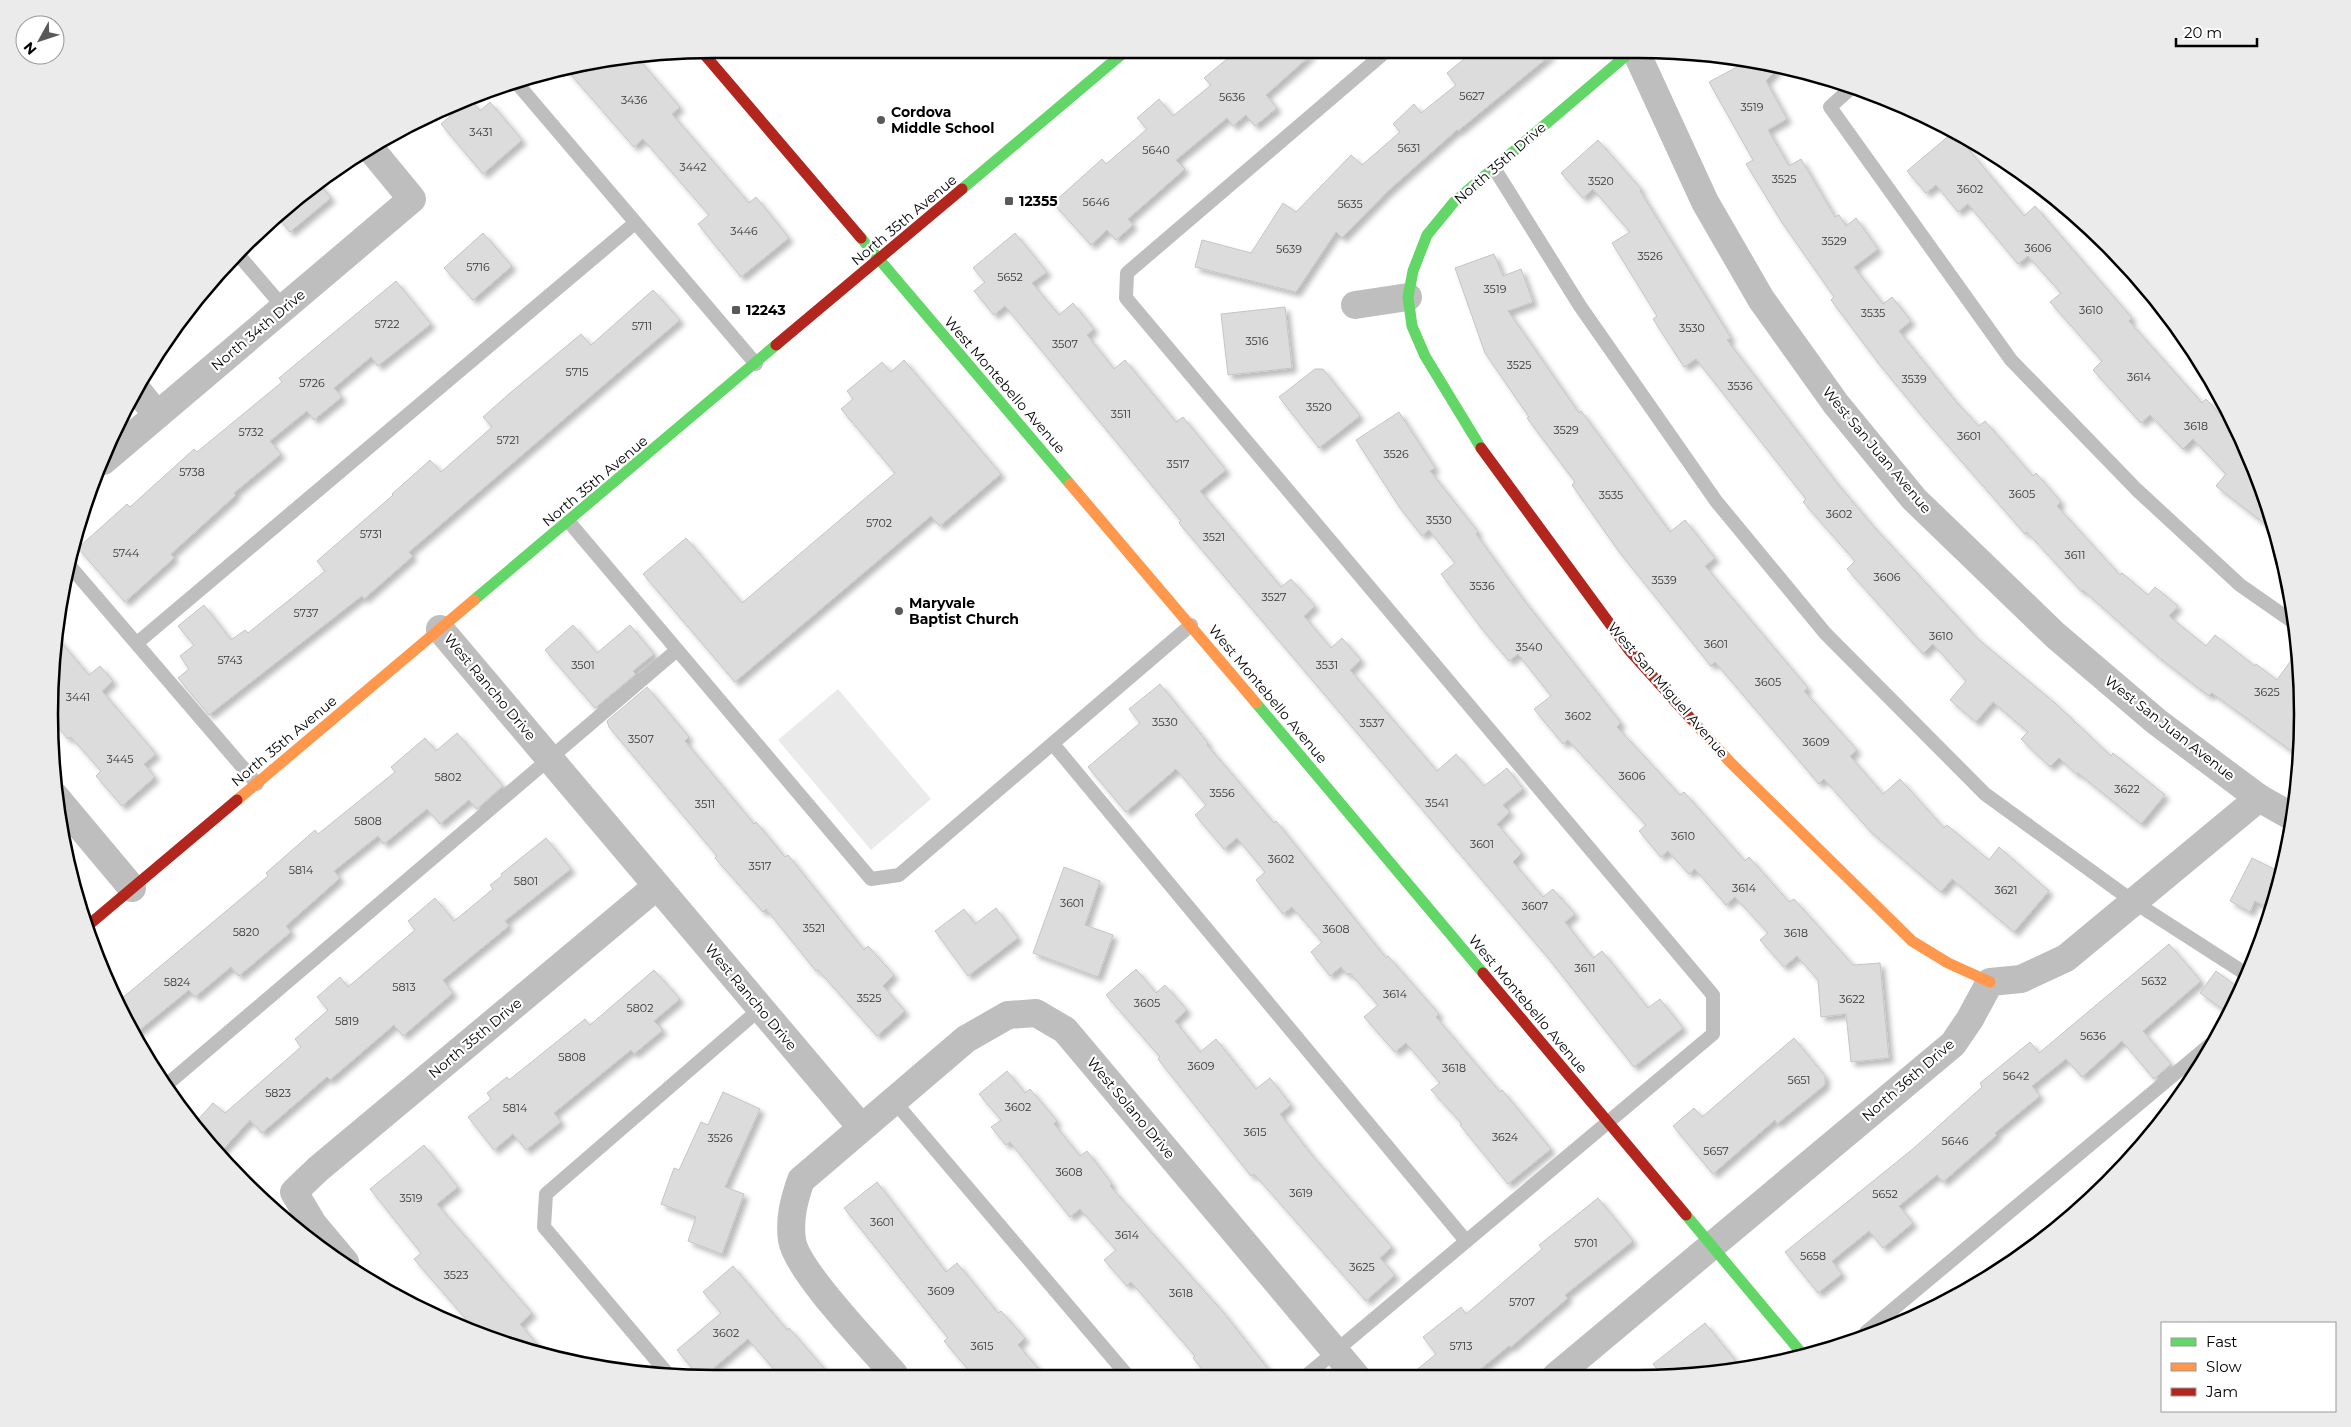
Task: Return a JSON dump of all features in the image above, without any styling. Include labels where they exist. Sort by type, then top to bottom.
[{"type":"street","name":"West Montebello Avenue","points":[[708,58],[1191,625],[1798,1349]]},
{"type":"street","name":"North 35th Avenue","points":[[91,922],[258,784],[1117,58]]},
{"type":"street","name":"North 35th Drive","points":[[1408,297],[1413,271],[1427,235],[1454,202],[1623,58]]},
{"type":"street","name":"West San Juan Avenue","points":[[1639,58],[1705,202],[1761,299],[1836,404],[1914,499],[2055,635],[2157,722],[2259,798],[2286,813]]},
{"type":"street","name":"North 34th Drive","points":[[110,455],[412,199],[374,152]]},
{"type":"street","points":[[1355,305],[1408,297]]},
{"type":"street","name":"West San Miguel Avenue","points":[[1408,297],[1412,326],[1425,356],[1485,455],[1629,650],[1729,761],[1912,941],[1948,963],[1990,982]]},
{"type":"street","points":[[140,394],[158,415]]},
{"type":"street","name":"West Rancho Drive","points":[[440,629],[861,1127]]},
{"type":"street","points":[[1990,982],[2021,979],[2066,958],[2259,798]]},
{"type":"street","points":[[64,807],[132,888]]},
{"type":"street","name":"North 35th Drive","points":[[332,1247],[312,1224],[294,1192],[318,1168],[657,886]]},
{"type":"street","name":"North 36th Drive","points":[[1563,1370],[1953,1044],[1970,1019],[1990,982]]},
{"type":"street","name":"West Solano Drive","points":[[861,1127],[966,1039],[1008,1015],[1036,1013],[1065,1030],[1351,1370]]},
{"type":"street","points":[[861,1127],[801,1180],[792,1206],[792,1242],[805,1270],[891,1370]]},
{"type":"lane","points":[[1313,1370],[1713,1034],[1713,995],[1126,298],[1128,273],[1378,58]]},
{"type":"lane","points":[[521,87],[756,364]]},
{"type":"lane","points":[[1846,92],[1830,107],[2011,360],[2144,497],[2240,585],[2286,617]]},
{"type":"lane","points":[[1494,168],[1580,306],[1716,501],[1825,634],[1985,794],[2134,902],[2241,971]]},
{"type":"lane","points":[[137,643],[635,223]]},
{"type":"lane","points":[[242,259],[284,308]]},
{"type":"lane","points":[[569,522],[871,879],[899,875],[1191,625]]},
{"type":"lane","points":[[74,570],[258,784]]},
{"type":"lane","points":[[170,1081],[677,650]]},
{"type":"lane","points":[[1053,744],[1466,1241]]},
{"type":"lane","points":[[662,1367],[544,1227],[546,1194],[761,1008]]},
{"type":"lane","points":[[1874,1326],[2199,1053]]},
{"type":"lane","points":[[894,1101],[1123,1370]]},
{"type":"shaded area","points":[[838,689],[931,799],[871,850],[778,740]]},
{"type":"building","points":[[1228,58],[1308,58],[1266,95],[1277,108],[1255,126],[1246,115],[1233,126],[1227,118],[1176,160],[1185,169],[1128,219],[1133,225],[1116,240],[1107,230],[1091,245],[1053,203],[1102,159],[1106,164],[1147,129],[1137,118],[1159,99],[1173,116],[1211,85],[1204,78]]},
{"type":"building","points":[[1465,58],[1547,58],[1457,130],[1388,191],[1342,238],[1336,232],[1296,292],[1195,267],[1202,240],[1251,253],[1283,203],[1296,212],[1351,155],[1362,165],[1400,132],[1393,124],[1414,104],[1421,113],[1456,85],[1447,73]]},
{"type":"building","points":[[641,62],[680,107],[672,114],[749,203],[756,197],[789,238],[741,277],[698,224],[709,215],[643,139],[634,147],[570,74]]},
{"type":"building","points":[[1739,66],[1775,72],[1766,81],[1787,119],[1768,130],[1789,166],[1801,159],[1835,217],[1839,215],[1846,226],[1856,218],[1878,249],[1854,267],[1883,304],[1892,297],[1911,321],[1899,331],[1957,403],[1979,426],[1985,421],[2033,476],[2036,473],[2061,502],[2057,506],[2120,575],[2122,573],[2148,595],[2155,587],[2178,606],[2169,616],[2206,646],[2215,635],[2255,666],[2256,664],[2277,680],[2291,660],[2294,714],[2292,752],[2212,693],[2209,696],[2157,656],[2083,590],[2082,592],[2027,532],[2025,534],[1921,415],[1879,364],[1831,300],[1834,297],[1781,221],[1746,164],[1753,160],[1709,82]]},
{"type":"building","points":[[490,102],[522,140],[483,174],[441,124],[462,107],[473,103],[480,111]]},
{"type":"building","points":[[1949,136],[1964,144],[2024,216],[2035,206],[2132,318],[2129,321],[2202,403],[2206,399],[2223,417],[2244,462],[2265,524],[2216,486],[2226,474],[2193,439],[2183,449],[2150,415],[2141,423],[2093,370],[2102,361],[2050,302],[2061,293],[2028,256],[2018,264],[1968,204],[1958,212],[1936,185],[1926,193],[1907,171]]},
{"type":"building","points":[[1598,140],[1641,189],[1640,191],[1731,338],[1727,340],[1836,482],[1874,527],[1978,639],[2055,703],[2111,756],[2113,753],[2165,795],[2141,824],[2078,773],[2076,774],[2059,758],[2050,767],[2021,739],[2028,732],[1993,702],[1976,722],[1950,700],[1966,681],[1933,644],[1923,654],[1847,569],[1855,561],[1803,502],[1806,499],[1696,359],[1684,367],[1653,319],[1657,316],[1612,243],[1630,232],[1593,189],[1583,198],[1561,173]]},
{"type":"building","points":[[322,187],[331,198],[290,232],[281,220]]},
{"type":"building","points":[[483,233],[512,266],[473,300],[444,268]]},
{"type":"building","points":[[1015,233],[1047,272],[1032,283],[1059,315],[1073,303],[1094,329],[1087,335],[1114,369],[1125,360],[1176,422],[1183,417],[1226,470],[1200,491],[1281,587],[1291,579],[1315,606],[1304,616],[1331,648],[1342,638],[1361,660],[1350,670],[1437,771],[1456,754],[1484,786],[1507,768],[1523,789],[1503,805],[1510,812],[1497,824],[1522,853],[1513,862],[1543,897],[1553,889],[1575,914],[1565,922],[1593,958],[1602,951],[1648,1008],[1660,999],[1683,1028],[1634,1067],[1549,959],[1179,523],[1181,521],[1005,306],[994,315],[974,291],[985,282],[973,268]]},
{"type":"building","points":[[1494,254],[1503,276],[1521,269],[1533,302],[1508,311],[1579,413],[1581,411],[1670,532],[1685,520],[1715,558],[1705,566],[1808,688],[1804,691],[1857,750],[1850,756],[1883,794],[1900,779],[1944,828],[1947,825],[1989,860],[1999,847],[2049,891],[2014,932],[1952,879],[1941,892],[1871,832],[1824,779],[1819,784],[1715,662],[1711,666],[1620,553],[1572,485],[1575,482],[1527,418],[1529,417],[1485,353],[1455,268]]},
{"type":"building","points":[[396,281],[431,324],[378,366],[371,357],[334,388],[342,397],[314,420],[307,411],[270,441],[281,454],[234,493],[236,495],[171,554],[174,558],[125,602],[79,549],[79,547],[127,504],[130,507],[194,449],[197,452],[282,382],[279,378]]},
{"type":"building","points":[[653,290],[680,320],[409,552],[413,556],[364,599],[362,596],[209,715],[178,678],[189,669],[180,656],[194,645],[178,626],[204,605],[231,640],[245,630],[248,633],[325,571],[317,561],[430,460],[441,472],[492,427],[483,417],[510,393],[581,334],[591,345]]},
{"type":"building","points":[[1285,307],[1292,368],[1228,375],[1221,314]]},
{"type":"building","points":[[904,360],[1001,474],[940,526],[931,516],[735,682],[643,574],[686,538],[742,603],[895,473],[841,409],[853,399],[847,391],[882,362],[891,372]]},
{"type":"building","points":[[1315,369],[1323,369],[1360,416],[1319,448],[1279,397]]},
{"type":"building","points":[[1399,412],[1435,468],[1430,471],[1478,532],[1476,534],[1523,599],[1621,723],[1617,727],[1680,795],[1684,792],[1745,861],[1749,857],[1789,902],[1794,899],[1853,965],[1880,963],[1889,1058],[1851,1062],[1846,1014],[1821,1017],[1818,980],[1797,956],[1784,967],[1760,940],[1768,933],[1735,897],[1726,905],[1695,869],[1689,874],[1668,851],[1661,857],[1639,831],[1646,825],[1568,740],[1563,744],[1534,709],[1551,696],[1518,654],[1509,661],[1482,629],[1441,574],[1455,563],[1429,530],[1422,536],[1400,508],[1356,440]]},
{"type":"building","points":[[573,625],[597,653],[630,625],[654,654],[633,671],[636,674],[595,708],[545,650]]},
{"type":"building","points":[[62,643],[89,675],[100,666],[113,681],[102,691],[156,754],[144,764],[155,777],[122,806],[96,776],[101,771],[71,737],[68,739],[58,727],[59,671]]},
{"type":"building","points":[[1160,684],[1208,743],[1207,745],[1274,823],[1276,821],[1386,958],[1388,956],[1439,1014],[1436,1017],[1500,1092],[1502,1090],[1551,1149],[1508,1184],[1460,1125],[1462,1124],[1431,1090],[1440,1083],[1406,1043],[1395,1052],[1364,1017],[1378,1005],[1350,973],[1348,975],[1341,967],[1330,976],[1311,952],[1322,942],[1292,907],[1283,914],[1256,880],[1265,872],[1237,838],[1224,849],[1195,815],[1206,805],[1176,769],[1126,812],[1088,767],[1140,723],[1129,709]]},
{"type":"building","points":[[647,687],[689,737],[685,741],[754,824],[756,822],[785,857],[788,855],[864,950],[868,946],[894,975],[883,986],[905,1011],[877,1036],[818,970],[816,971],[766,909],[763,912],[715,858],[717,856],[609,727],[607,721]]},
{"type":"building","points":[[457,733],[503,786],[477,809],[469,800],[440,824],[427,809],[384,844],[378,836],[334,871],[340,878],[286,926],[291,932],[239,976],[231,967],[195,997],[189,990],[139,1030],[122,998],[268,876],[266,873],[315,830],[318,834],[395,772],[391,767],[425,738],[436,751]]},
{"type":"building","points":[[546,838],[571,869],[505,921],[509,926],[443,980],[453,993],[403,1036],[394,1025],[330,1080],[327,1077],[262,1133],[250,1120],[223,1149],[198,1119],[213,1103],[225,1113],[301,1047],[295,1039],[328,1010],[317,997],[340,977],[348,987],[415,930],[408,921],[435,898],[454,921],[493,889],[490,885],[502,876],[501,874]]},
{"type":"building","points":[[2252,858],[2274,869],[2264,906],[2255,901],[2250,912],[2230,901]]},
{"type":"building","points":[[1064,867],[1100,881],[1085,925],[1113,935],[1098,977],[1033,953]]},
{"type":"building","points":[[996,908],[1018,938],[968,976],[935,931],[964,909],[975,924]]},
{"type":"building","points":[[2169,944],[2201,981],[2143,1031],[2171,1064],[2154,1079],[2122,1041],[2082,1077],[2066,1059],[2032,1086],[2040,1096],[1995,1133],[1997,1135],[1943,1182],[1937,1175],[1899,1206],[1913,1223],[1883,1248],[1869,1231],[1832,1261],[1842,1274],[1818,1293],[1785,1252],[1914,1148],[1982,1087],[1980,1083],[2030,1042],[2039,1053]]},
{"type":"building","points":[[1136,969],[1156,993],[1165,985],[1187,1010],[1175,1021],[1200,1052],[1216,1039],[1256,1089],[1270,1078],[1291,1105],[1280,1114],[1311,1154],[1392,1247],[1380,1258],[1395,1275],[1366,1301],[1254,1174],[1251,1176],[1158,1059],[1160,1057],[1106,995]]},
{"type":"building","points":[[654,970],[680,999],[654,1021],[663,1030],[634,1054],[631,1050],[554,1113],[561,1122],[526,1150],[513,1134],[494,1150],[468,1117],[491,1099],[487,1093],[507,1077],[509,1080],[585,1019],[590,1025]]},
{"type":"building","points":[[2216,971],[2235,985],[2223,1009],[2200,993]]},
{"type":"building","points":[[1794,1038],[1825,1076],[1825,1085],[1777,1124],[1775,1120],[1713,1174],[1673,1126],[1694,1108],[1702,1117]]},
{"type":"building","points":[[1007,1071],[1025,1093],[1030,1089],[1057,1121],[1054,1124],[1080,1156],[1087,1151],[1112,1184],[1110,1186],[1223,1312],[1269,1370],[1203,1370],[1193,1358],[1195,1356],[1131,1282],[1127,1286],[1104,1260],[1116,1250],[1080,1209],[1070,1217],[1010,1142],[1006,1145],[991,1127],[1001,1120],[979,1094]]},
{"type":"building","points":[[723,1092],[760,1109],[725,1187],[744,1194],[722,1254],[688,1241],[696,1217],[661,1204],[674,1168],[679,1170],[701,1122],[708,1125]]},
{"type":"building","points":[[424,1145],[458,1187],[437,1204],[532,1313],[520,1324],[538,1345],[469,1323],[414,1259],[421,1253],[370,1189]]},
{"type":"building","points":[[877,1182],[946,1272],[957,1263],[998,1313],[1001,1311],[1025,1338],[1018,1345],[1040,1370],[969,1370],[944,1341],[948,1338],[844,1208]]},
{"type":"building","points":[[1598,1198],[1633,1241],[1565,1295],[1568,1298],[1511,1347],[1509,1346],[1479,1370],[1416,1370],[1436,1354],[1423,1337],[1461,1307],[1466,1314],[1542,1249],[1539,1245]]},
{"type":"building","points":[[733,1266],[787,1330],[789,1328],[825,1370],[774,1370],[748,1339],[712,1370],[693,1369],[677,1350],[721,1313],[703,1292]]},
{"type":"building","points":[[1705,1323],[1737,1362],[1657,1369],[1653,1364]]},
{"type":"traffic: fast","points":[[962,189],[1117,58]]},
{"type":"traffic: fast","points":[[1481,448],[1425,356],[1412,326],[1408,297],[1413,271],[1427,235],[1454,202],[1623,58]]},
{"type":"traffic: fast","points":[[861,238],[1070,484]]},
{"type":"traffic: fast","points":[[474,600],[776,345]]},
{"type":"traffic: fast","points":[[1256,703],[1483,973]]},
{"type":"traffic: fast","points":[[1686,1215],[1798,1349]]},
{"type":"traffic: slow","points":[[1070,484],[1256,703]]},
{"type":"traffic: slow","points":[[237,800],[474,600]]},
{"type":"traffic: slow","points":[[1691,719],[1729,761],[1912,941],[1948,963],[1990,982]]},
{"type":"traffic: jam","points":[[708,58],[861,238]]},
{"type":"traffic: jam","points":[[776,345],[962,189]]},
{"type":"traffic: jam","points":[[1481,448],[1629,650],[1691,719]]},
{"type":"traffic: jam","points":[[92,922],[237,800]]},
{"type":"traffic: jam","points":[[1483,973],[1686,1215]]},
{"type":"place","name":"Cordova Middle School","points":[[881,120]]},
{"type":"place","name":"12355","points":[[1009,201]]},
{"type":"place","name":"12243","points":[[736,310]]},
{"type":"place","name":"Maryvale Baptist Church","points":[[899,611]]}]
